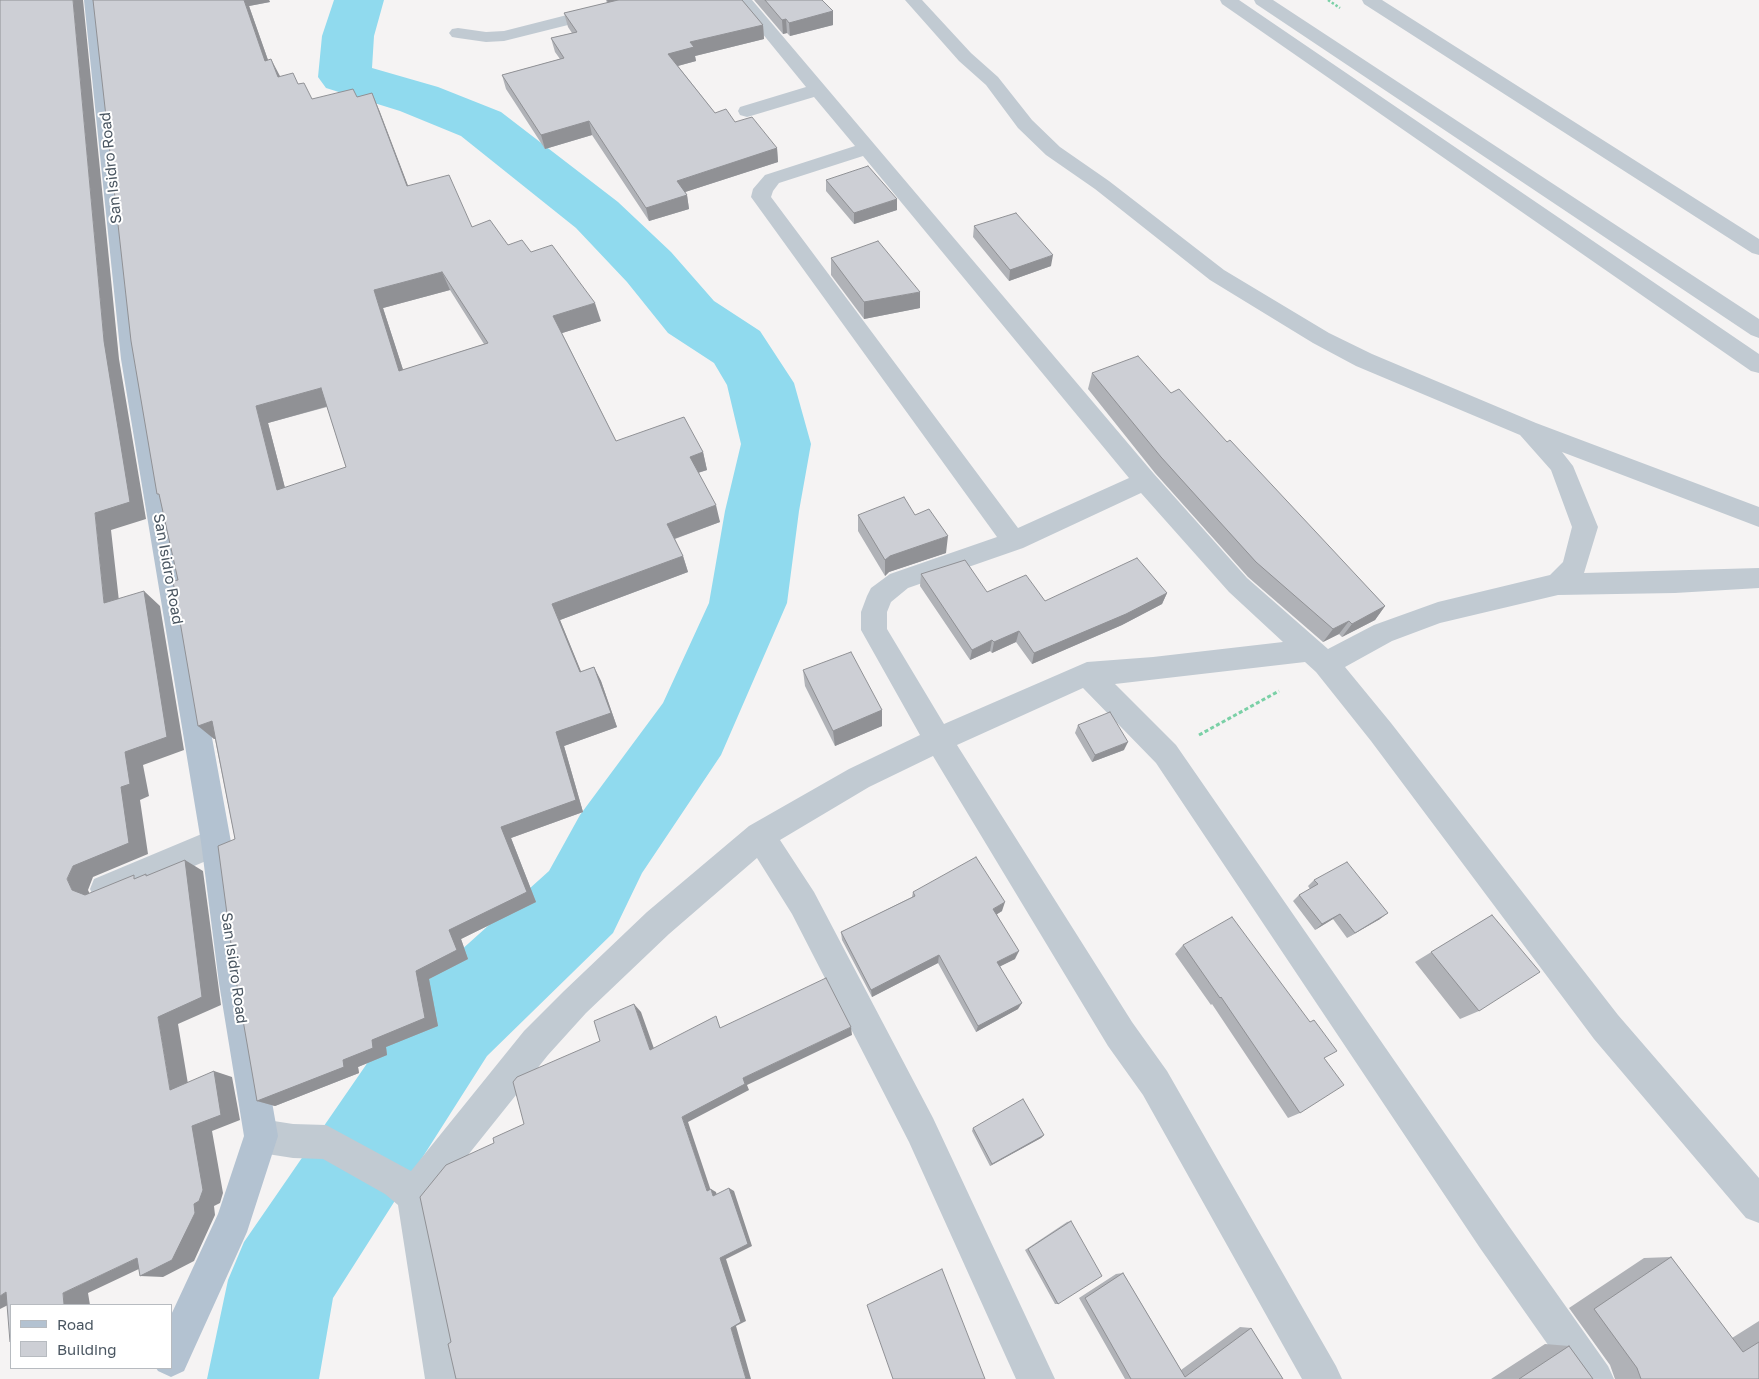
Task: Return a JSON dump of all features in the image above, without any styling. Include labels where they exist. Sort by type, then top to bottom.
[{"type":"main road","name":"San Isidro Road","points":[[92,0],[132,360],[216,842],[236,983],[261,1136]]},
{"type":"main road","points":[[172,1356],[234,1219],[261,1136]]},
{"type":"street","points":[[458,33],[486,37],[504,36],[646,0]]},
{"type":"street","points":[[743,0],[1145,481],[1238,585],[1317,657],[1381,732],[1606,1027],[1759,1205]]},
{"type":"street","points":[[913,0],[965,57],[992,81],[1024,124],[1053,151],[1102,185],[1217,275],[1321,338],[1364,360],[1528,429],[1759,517]]},
{"type":"street","points":[[1228,0],[1759,365]]},
{"type":"street","points":[[1262,0],[1759,330]]},
{"type":"street","points":[[1370,0],[1759,248]]},
{"type":"street","points":[[747,111],[819,89]]},
{"type":"street","points":[[868,148],[772,179],[763,189],[761,197],[1014,542]]},
{"type":"street","points":[[1528,429],[1561,466],[1585,527],[1574,567],[1558,584]]},
{"type":"street","points":[[1145,481],[1014,542],[899,581],[880,596],[874,612],[874,630],[938,740],[1120,1034],[1155,1083],[1323,1379]]},
{"type":"street","points":[[406,1188],[575,1002],[658,922],[760,836],[859,778],[938,740],[1087,674],[1317,657],[1438,613],[1558,584],[1759,578]]},
{"type":"street","points":[[1087,674],[1166,754],[1493,1235],[1595,1379]]},
{"type":"street","points":[[760,836],[803,903],[921,1130],[1036,1379]]},
{"type":"street","points":[[105,889],[216,842]]},
{"type":"street","points":[[261,1136],[293,1141],[326,1142],[406,1188],[444,1379]]},
{"type":"path","points":[[1166,754],[1317,657]]},
{"type":"building","points":[[0,0],[73,0],[104,341],[130,502],[95,513],[104,603],[144,591],[167,737],[125,752],[130,784],[121,787],[129,843],[73,866],[67,879],[72,890],[85,895],[134,875],[134,879],[146,874],[146,876],[185,860],[202,997],[158,1017],[170,1090],[214,1071],[221,1115],[192,1126],[203,1190],[199,1201],[194,1204],[195,1213],[172,1260],[140,1276],[137,1258],[63,1293],[64,1304],[10,1304],[10,1342],[6,1292],[0,1296]]},
{"type":"building","points":[[93,0],[244,0],[265,61],[271,59],[278,77],[293,73],[298,84],[304,83],[312,99],[353,89],[357,97],[372,93],[407,186],[449,175],[472,227],[490,220],[508,245],[522,240],[531,252],[552,245],[595,303],[553,316],[616,441],[684,417],[703,452],[690,457],[716,505],[667,524],[683,556],[552,604],[580,672],[594,667],[611,713],[556,732],[576,800],[501,827],[527,892],[449,930],[457,950],[416,971],[425,1018],[372,1040],[373,1048],[343,1060],[344,1067],[257,1101],[235,974],[218,846],[235,839],[212,721],[198,726],[173,581],[178,580],[159,494],[157,494],[131,341]],"holes":[[[442,272],[488,343],[399,371],[374,290]],[[321,388],[346,467],[277,490],[256,406]]]},
{"type":"building","points":[[618,0],[742,0],[763,25],[690,42],[694,47],[668,54],[715,113],[726,109],[735,122],[752,117],[777,148],[677,181],[687,195],[646,208],[589,121],[541,135],[502,75],[564,58],[551,38],[577,32],[564,13]]},
{"type":"building","points":[[765,0],[822,0],[833,11],[789,23],[786,19],[782,20]]},
{"type":"building","points":[[868,166],[897,199],[854,213],[826,180]]},
{"type":"building","points":[[1016,213],[1053,255],[1010,270],[974,226]]},
{"type":"building","points":[[878,241],[920,292],[864,302],[831,258]]},
{"type":"building","points":[[1138,356],[1171,393],[1179,389],[1227,442],[1230,440],[1385,606],[1352,624],[1349,621],[1333,629],[1256,562],[1161,457],[1092,373]]},
{"type":"building","points":[[904,497],[915,515],[929,509],[948,536],[890,556],[885,560],[858,515]]},
{"type":"building","points":[[1137,558],[1167,593],[1126,614],[1034,653],[1019,631],[994,642],[992,640],[972,650],[921,574],[965,560],[987,592],[1026,575],[1045,601]]},
{"type":"building","points":[[851,652],[882,710],[833,731],[803,670]]},
{"type":"building","points":[[1110,712],[1128,742],[1095,755],[1078,725]]},
{"type":"building","points":[[976,857],[1005,902],[993,909],[1019,951],[997,962],[1022,1003],[978,1026],[939,955],[871,990],[841,932],[915,896],[913,892]]},
{"type":"building","points":[[1347,862],[1388,913],[1355,933],[1340,914],[1322,924],[1299,895],[1318,884],[1314,880]]},
{"type":"building","points":[[1492,915],[1540,972],[1479,1011],[1431,952]]},
{"type":"building","points":[[1232,917],[1310,1022],[1314,1020],[1337,1051],[1324,1058],[1344,1085],[1300,1113],[1183,945]]},
{"type":"building","points":[[826,978],[851,1027],[743,1078],[745,1084],[682,1117],[707,1191],[711,1189],[713,1196],[729,1188],[748,1244],[720,1258],[741,1322],[731,1328],[746,1379],[456,1379],[448,1344],[451,1342],[420,1197],[446,1165],[494,1143],[493,1138],[524,1124],[513,1082],[517,1077],[600,1041],[594,1021],[634,1004],[650,1050],[716,1016],[720,1028]]},
{"type":"building","points":[[1023,1099],[1044,1135],[992,1164],[973,1128]]},
{"type":"building","points":[[1071,1221],[1102,1276],[1058,1304],[1028,1249]]},
{"type":"building","points":[[1671,1257],[1743,1352],[1759,1342],[1759,1379],[1641,1379],[1637,1368],[1594,1309]]},
{"type":"building","points":[[942,1269],[985,1379],[893,1379],[867,1305]]},
{"type":"building","points":[[1123,1273],[1185,1377],[1251,1328],[1283,1379],[1131,1379],[1085,1298]]},
{"type":"building","points":[[1569,1346],[1593,1379],[1519,1379]]},
{"type":"waterway","points":[[263,1379],[282,1280],[453,1022],[581,902],[611,844],[692,729],[748,603],[762,511],[776,444],[760,383],[737,347],[691,317],[649,267],[597,215],[481,124],[419,99],[345,77],[348,36],[359,0]]}]
